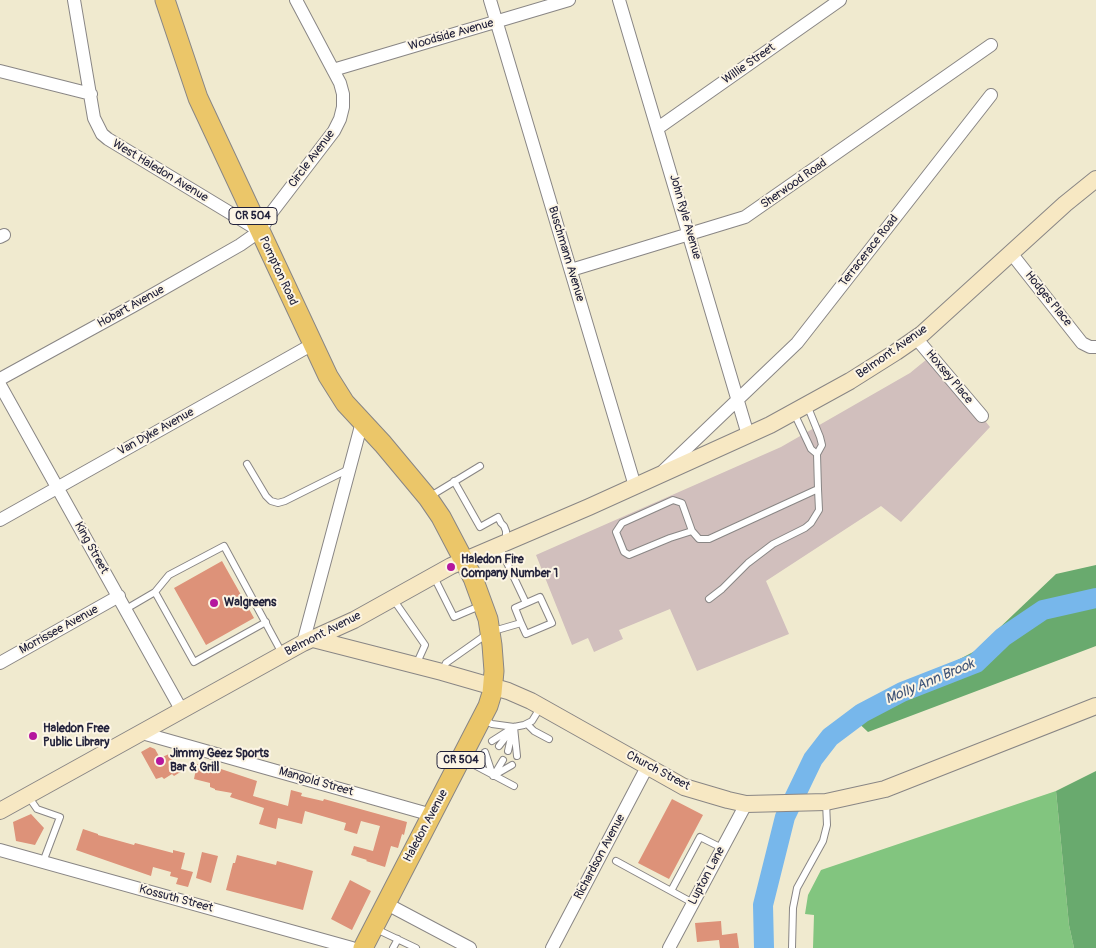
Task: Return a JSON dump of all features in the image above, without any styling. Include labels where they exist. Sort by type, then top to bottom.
[{"type":"main road","name":"Pompton Road","points":[[165,0],[198,98],[260,231],[335,390],[362,422]]},
{"type":"main road","name":"Belmont Avenue","points":[[0,811],[308,641],[354,620],[464,560],[504,540],[656,477],[748,435],[875,366],[916,338],[1065,204],[1096,179]]},
{"type":"main road","name":"CR 504","points":[[362,422],[428,498],[441,517],[464,560]]},
{"type":"main road","name":"Haledon Avenue","points":[[363,948],[488,706],[493,686],[494,663],[490,632],[483,604],[464,560]]},
{"type":"main road","name":"Church Street","points":[[308,641],[416,665],[515,694],[684,787],[746,804],[820,803],[884,789],[1096,706]]},
{"type":"street","name":"West Haledon Avenue","points":[[74,0],[94,118],[98,128],[108,139],[260,231]]},
{"type":"street","name":"Circle Avenue","points":[[260,231],[272,212],[334,131],[343,107],[343,94],[340,83],[296,0]]},
{"type":"street","name":"Buschmann Avenue","points":[[490,0],[635,486]]},
{"type":"street","name":"Woodside Avenue","points":[[333,70],[569,0]]},
{"type":"street","name":"John Ryle Avenue","points":[[619,0],[748,435]]},
{"type":"street","name":"Willie Street","points":[[658,128],[840,0]]},
{"type":"street","name":"Sherwood Road","points":[[571,270],[737,220],[755,211],[991,46]]},
{"type":"street","points":[[0,71],[90,94]]},
{"type":"street","name":"Terracerace Road","points":[[738,399],[797,343],[991,95]]},
{"type":"street","name":"Hobart Avenue","points":[[0,379],[141,302],[240,245],[260,231]]},
{"type":"street","name":"Hodges Place","points":[[1011,253],[1090,346]]},
{"type":"street","name":"Hoxsey Place","points":[[916,338],[982,416]]},
{"type":"street","name":"Van Dyke Avenue","points":[[0,520],[313,344]]},
{"type":"street","name":"King Street","points":[[0,385],[182,711]]},
{"type":"street","name":"Belmont Avenue","points":[[656,477],[738,399]]},
{"type":"street","points":[[308,641],[362,422]]},
{"type":"street","name":"Morrissee Avenue","points":[[0,663],[119,596]]},
{"type":"street","name":"Mangold Street","points":[[142,733],[432,815]]},
{"type":"street","name":"Richardson Avenue","points":[[552,948],[648,767]]},
{"type":"street","name":"Lupton Lane","points":[[669,948],[746,804]]},
{"type":"street","name":"Kossuth Street","points":[[0,850],[352,948]]},
{"type":"street","points":[[385,904],[463,946]]},
{"type":"lane","points":[[800,408],[810,449],[817,454]]},
{"type":"lane","points":[[709,599],[748,563],[773,544],[805,528],[811,523],[818,510],[817,454],[822,445],[820,437],[800,408]]},
{"type":"lane","points":[[248,464],[266,496],[278,503],[285,502],[351,464]]},
{"type":"lane","points":[[428,498],[480,466]]},
{"type":"lane","points":[[454,481],[480,526],[498,517],[500,524],[504,526],[506,530],[504,540],[526,603]]},
{"type":"lane","points":[[692,531],[630,555],[624,552],[616,532],[622,523],[673,500],[682,503],[692,531],[699,539],[709,539],[818,489]]},
{"type":"lane","points":[[126,609],[155,592],[170,575],[224,546],[283,655]]},
{"type":"lane","points":[[434,576],[454,617],[483,604]]},
{"type":"lane","points":[[155,592],[194,662],[266,622]]},
{"type":"lane","points":[[540,597],[552,623],[526,634],[521,624],[515,608],[540,597]]},
{"type":"lane","points":[[393,598],[425,645],[416,665]]},
{"type":"lane","points":[[442,672],[446,663],[490,632],[521,624]]},
{"type":"lane","points":[[492,741],[514,727],[532,721],[541,707]]},
{"type":"lane","points":[[482,719],[492,724],[514,727]]},
{"type":"lane","points":[[527,724],[534,731],[549,739]]},
{"type":"lane","points":[[499,746],[514,727]]},
{"type":"lane","points":[[508,751],[514,727]]},
{"type":"lane","points":[[514,727],[517,756]]},
{"type":"lane","points":[[485,752],[493,776]]},
{"type":"lane","points":[[493,756],[493,776]]},
{"type":"lane","points":[[462,759],[514,786]]},
{"type":"lane","points":[[493,776],[503,760]]},
{"type":"lane","points":[[493,776],[512,765]]},
{"type":"lane","points":[[28,796],[37,809],[60,817],[44,862]]},
{"type":"lane","points":[[792,948],[792,908],[797,888],[823,841],[827,825],[820,803]]},
{"type":"lane","points":[[671,891],[700,837],[722,848]]},
{"type":"lane","points":[[616,861],[693,903]]},
{"type":"lane","points":[[373,927],[416,948]]},
{"type":"lane","points":[[394,948],[398,939]]},
{"type":"shaded area","points":[[932,355],[990,427],[901,522],[881,506],[766,581],[789,634],[697,671],[670,609],[619,630],[623,639],[594,652],[588,638],[572,645],[536,555],[781,447],[910,373]]},
{"type":"green space","points":[[1096,565],[1096,646],[868,732],[851,716],[975,651],[1056,574]]},
{"type":"green space","points":[[1096,771],[1096,948],[1074,948],[1069,925],[1056,791]]},
{"type":"green space","points":[[1056,791],[1069,925],[1074,948],[813,948],[814,915],[805,914],[808,895],[821,870]]},
{"type":"building","name":"Walgreens","points":[[222,561],[254,618],[206,645],[174,588]]},
{"type":"building","name":"Jimmy Geez Sports Bar & Grill","points":[[150,747],[155,749],[160,758],[169,754],[182,771],[174,776],[172,774],[164,779],[162,777],[156,779],[141,752]]},
{"type":"building","points":[[197,764],[220,771],[221,769],[257,781],[253,796],[288,806],[291,790],[302,793],[301,796],[323,801],[324,799],[407,822],[404,835],[402,834],[398,848],[391,846],[385,867],[366,861],[351,855],[354,846],[373,851],[380,826],[361,821],[357,834],[344,830],[346,823],[305,811],[302,824],[278,818],[276,829],[259,824],[264,808],[230,797],[232,793],[215,790],[210,787],[210,783],[194,779]]},
{"type":"building","points":[[672,799],[703,815],[669,879],[638,863]]},
{"type":"building","points":[[31,814],[44,828],[35,845],[16,841],[13,822]]},
{"type":"building","points":[[83,829],[134,845],[135,843],[173,853],[173,850],[185,853],[181,869],[193,872],[188,887],[176,884],[178,878],[170,876],[171,872],[153,867],[151,876],[76,850]]},
{"type":"building","points":[[202,852],[218,856],[211,883],[196,878]]},
{"type":"building","points":[[237,855],[276,865],[277,861],[313,871],[303,910],[226,890]]},
{"type":"building","points":[[350,880],[371,891],[352,930],[331,919]]},
{"type":"building","points":[[721,921],[722,935],[737,933],[739,948],[720,948],[719,940],[697,942],[695,923]]},
{"type":"waterway","name":"Molly Ann Brook","points":[[764,948],[763,905],[785,817],[813,759],[830,737],[862,713],[902,692],[976,663],[1003,637],[1043,610],[1096,598]]},
{"type":"place","name":"Haledon Fire Company Number 1","points":[[451,567]]},
{"type":"place","name":"Walgreens","points":[[214,603]]},
{"type":"place","name":"Haledon Free Public Library","points":[[33,736]]},
{"type":"place","name":"Jimmy Geez Sports Bar & Grill","points":[[160,761]]}]
